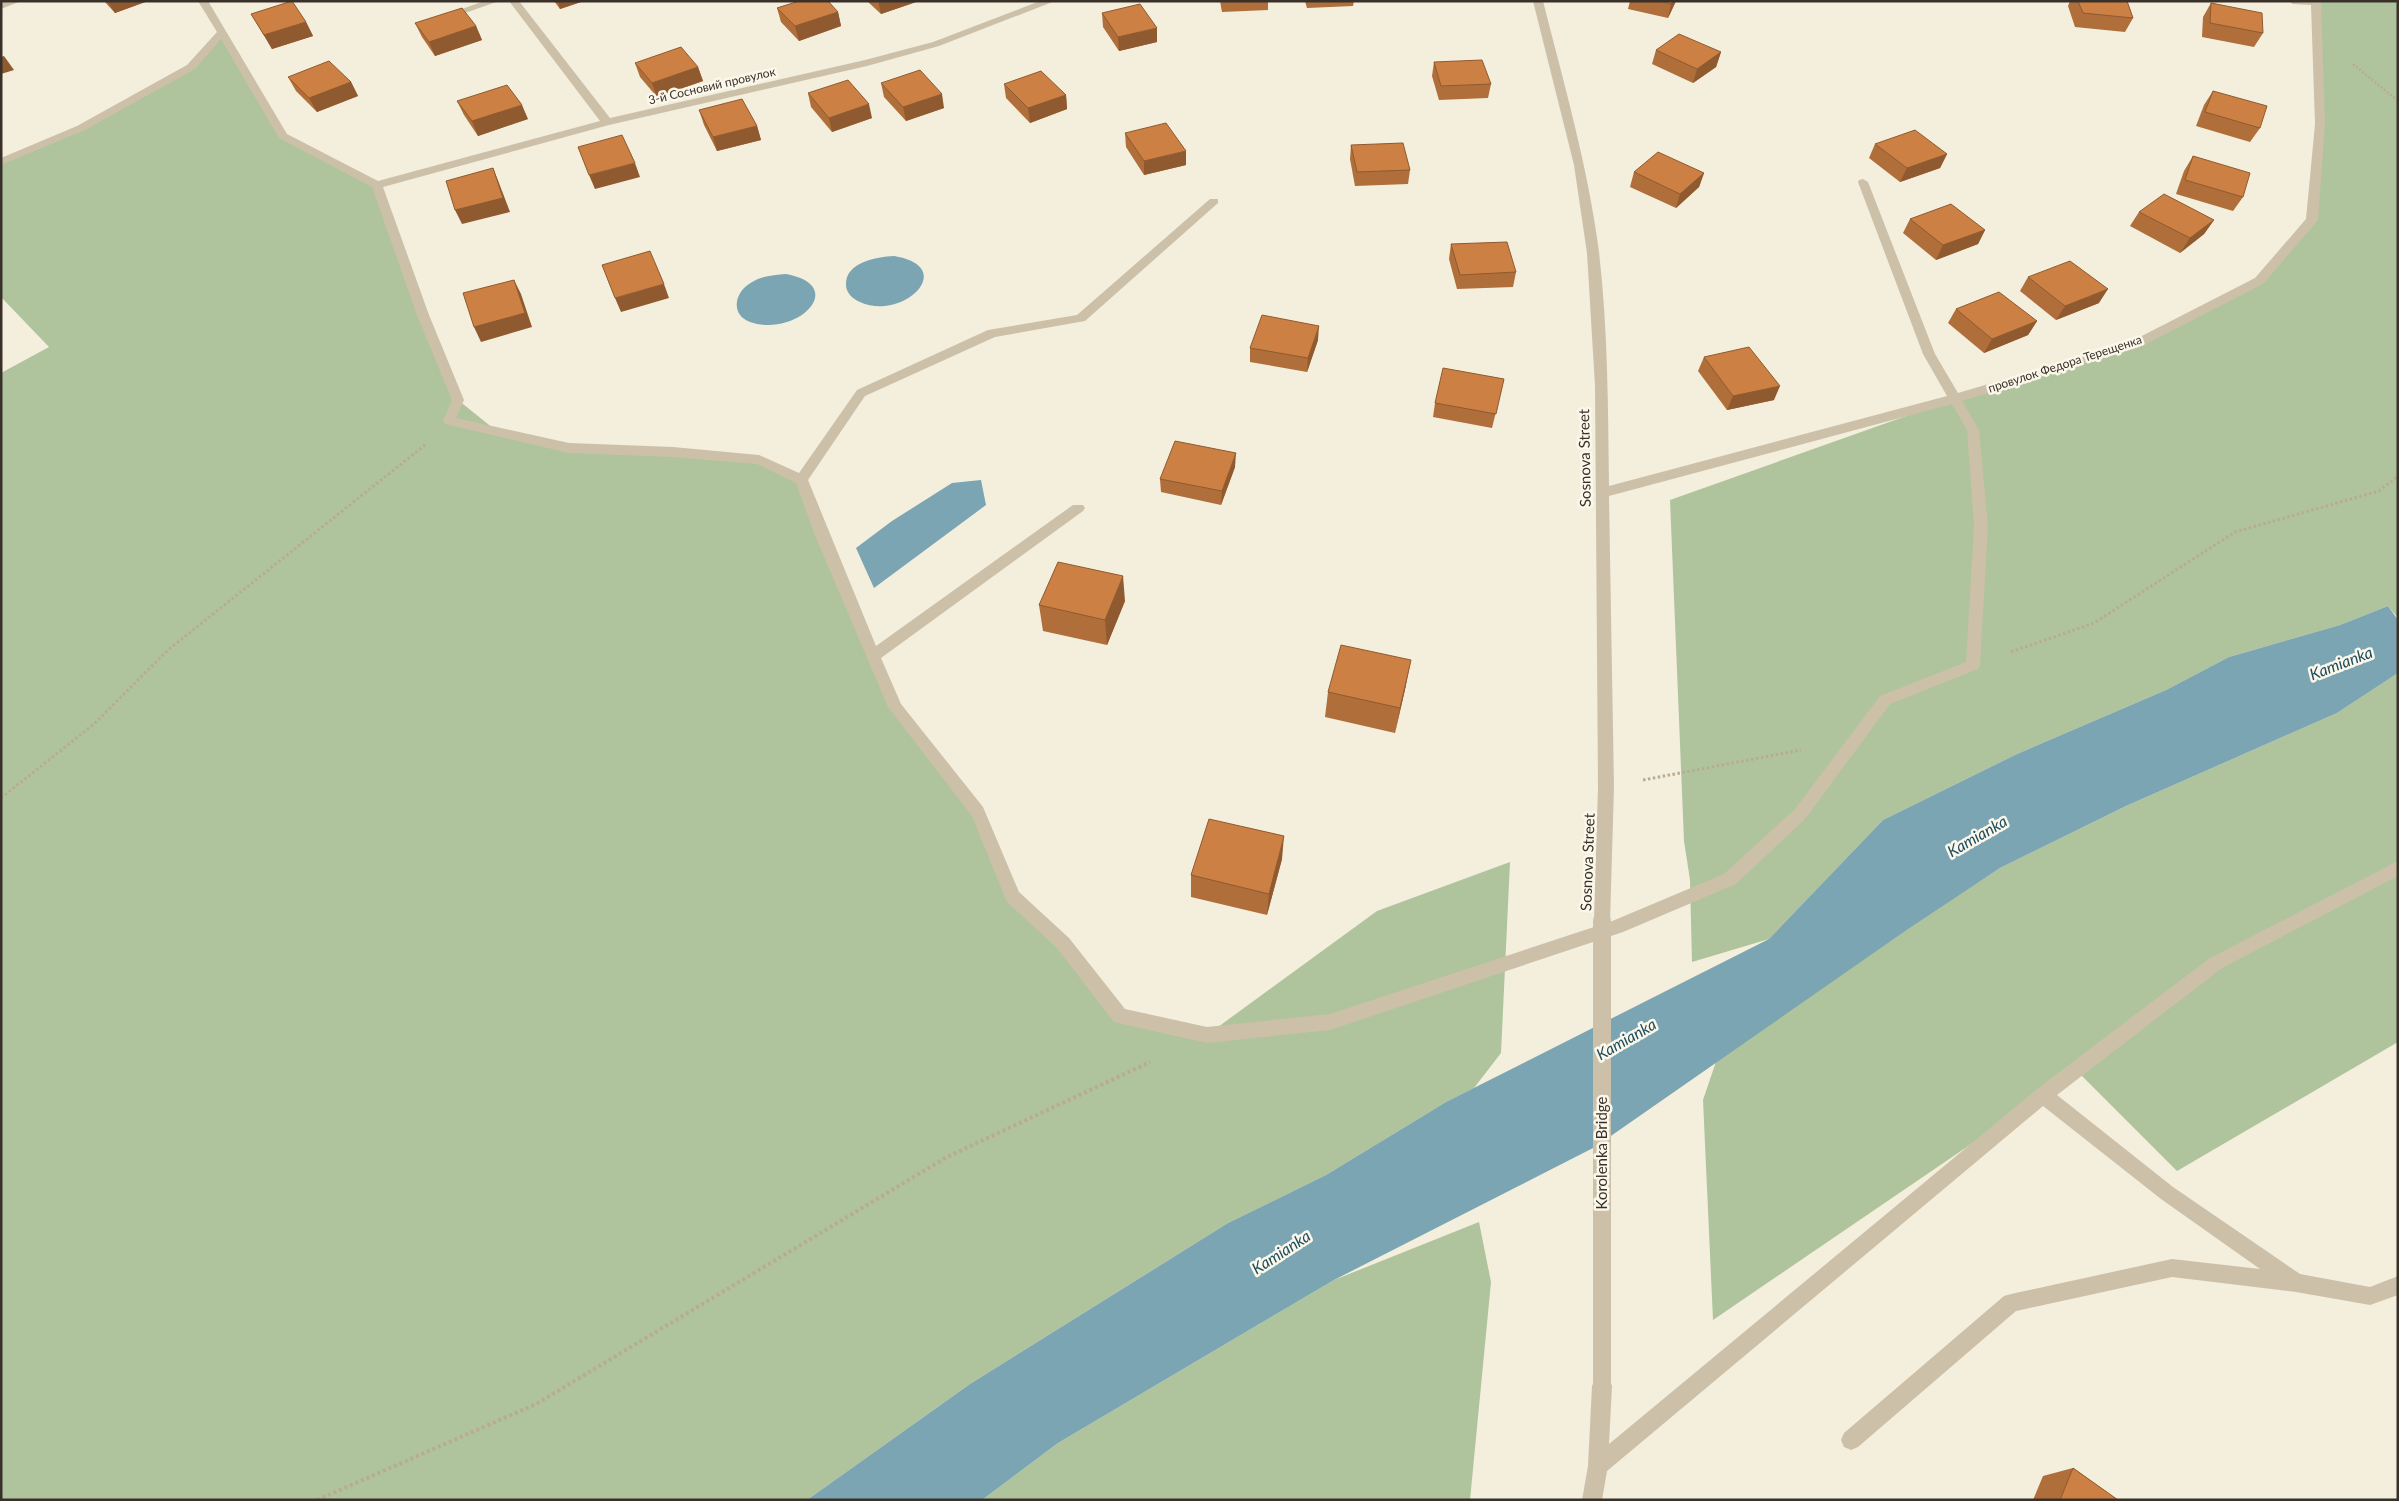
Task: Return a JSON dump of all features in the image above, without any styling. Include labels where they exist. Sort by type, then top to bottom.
[{"type":"street","points":[[1,6],[16,1]]},
{"type":"street","points":[[204,1],[283,136],[376,185],[423,314],[458,400],[449,421],[568,448],[673,452],[759,460],[801,480],[822,538],[895,707],[978,812],[1013,897],[1062,943],[1120,1016],[1207,1035],[1330,1022],[1471,977],[1623,924],[1730,879],[1800,814],[1885,700],[1972,665],[1980,526],[1973,430],[1929,354],[1863,182]]},
{"type":"street","points":[[430,22],[494,1]]},
{"type":"street","points":[[514,1],[608,122]]},
{"type":"street","name":"3-й Сосновий провулок","points":[[376,185],[608,122],[876,61],[936,44],[1050,1]]},
{"type":"street","name":"Sosnova Street","points":[[1538,1],[1579,164],[1593,253],[1601,386],[1606,787],[1602,921]]},
{"type":"street","points":[[2293,1],[2316,2]]},
{"type":"street","name":"провулок Федора Терещенка","points":[[1602,493],[1956,398],[2134,345],[2258,282],[2312,220],[2320,124],[2316,2]]},
{"type":"street","points":[[1,162],[81,128],[191,68],[222,32]]},
{"type":"street","points":[[801,480],[861,393],[992,333],[1081,318],[1214,201]]},
{"type":"street","points":[[873,656],[1078,508]]},
{"type":"street","points":[[1598,1466],[2044,1095],[2216,963],[2398,868]]},
{"type":"street","name":"Korolenka Bridge","points":[[1592,1500],[1598,1466],[1602,1386],[1602,921]]},
{"type":"street","points":[[2044,1095],[2167,1193],[2296,1283]]},
{"type":"street","points":[[1852,1440],[2011,1303],[2172,1268],[2296,1283],[2370,1296],[2398,1285]]},
{"type":"path","points":[[2316,33],[2398,101]]},
{"type":"path","points":[[1,798],[94,724],[168,650],[425,445],[449,421]]},
{"type":"path","points":[[1972,665],[2094,623],[2235,532],[2379,490],[2398,476]]},
{"type":"path","points":[[1606,787],[1856,740]]},
{"type":"path","points":[[317,1500],[536,1404],[947,1157],[1207,1035]]},
{"type":"green space","points":[[2316,1],[2398,1],[2398,618],[2388,606],[2340,625],[2229,657],[2166,690],[2017,754],[1883,820],[1769,939],[1692,962],[1690,880],[1684,841],[1670,500],[1957,398],[2134,345],[2259,281],[2312,220],[2320,124]]},
{"type":"green space","points":[[222,32],[283,136],[377,185],[458,400],[499,433],[569,448],[759,460],[801,480],[895,707],[978,812],[1013,897],[1120,1016],[1207,1035],[1377,911],[1510,862],[1501,1053],[1474,1088],[1446,1102],[1326,1175],[1228,1223],[970,1384],[807,1500],[1,1500],[1,373],[49,347],[1,297],[1,162],[81,128],[191,68]]},
{"type":"green space","points":[[2398,673],[2398,1042],[2177,1171],[2076,1070],[2043,1095],[1713,1320],[1703,1100],[1720,1050],[2000,868],[2126,806],[2337,713]]},
{"type":"green space","points":[[1479,1222],[1491,1282],[1470,1500],[982,1500],[1058,1443],[1334,1280]]},
{"type":"water","points":[[894,256],[913,262],[922,271],[923,281],[918,291],[907,299],[892,305],[876,306],[860,302],[850,295],[846,285],[847,277],[856,266],[863,262]]},
{"type":"water","points":[[786,274],[805,280],[814,289],[815,299],[809,308],[798,317],[784,323],[767,325],[750,322],[740,315],[737,310],[737,304],[740,293],[744,288],[753,281],[771,275]]},
{"type":"water","points":[[981,480],[986,505],[874,588],[856,548],[892,521],[952,483]]},
{"type":"water","name":"Kamianka","points":[[2388,606],[2398,620],[2398,673],[2337,713],[2126,806],[2000,868],[1908,929],[1595,1147],[1334,1280],[1058,1443],[982,1500],[807,1500],[970,1384],[1228,1223],[1326,1175],[1446,1102],[1769,939],[1883,820],[2017,754],[2166,690],[2229,657],[2340,625]]},
{"type":"building","points":[[292,1],[306,22],[264,35],[251,14]]},
{"type":"building","points":[[799,1],[828,1],[838,12],[795,26],[777,8]]},
{"type":"building","points":[[1660,1],[1673,1],[1671,4]]},
{"type":"building","points":[[2078,1],[2127,1],[2133,18],[2083,13]]},
{"type":"building","points":[[2211,3],[2262,13],[2263,33],[2210,23]]},
{"type":"building","points":[[1140,4],[1157,28],[1118,37],[1102,13]]},
{"type":"building","points":[[462,8],[476,26],[429,42],[415,23]]},
{"type":"building","points":[[1679,34],[1721,52],[1697,69],[1656,50]]},
{"type":"building","points":[[681,47],[698,67],[652,83],[635,63]]},
{"type":"building","points":[[1482,60],[1491,84],[1441,86],[1434,62]]},
{"type":"building","points":[[329,61],[351,82],[309,98],[288,77]]},
{"type":"building","points":[[920,70],[942,94],[903,107],[881,83]]},
{"type":"building","points":[[1041,71],[1066,95],[1028,108],[1004,84]]},
{"type":"building","points":[[848,80],[869,104],[829,118],[808,93]]},
{"type":"building","points":[[507,85],[522,105],[472,121],[457,101]]},
{"type":"building","points":[[2213,91],[2267,106],[2260,128],[2205,112]]},
{"type":"building","points":[[742,99],[757,126],[713,137],[699,110]]},
{"type":"building","points":[[1166,123],[1186,151],[1144,161],[1125,133]]},
{"type":"building","points":[[1915,130],[1947,154],[1907,168],[1875,144]]},
{"type":"building","points":[[622,135],[635,163],[589,175],[578,147]]},
{"type":"building","points":[[1403,143],[1410,170],[1357,172],[1351,145]]},
{"type":"building","points":[[1658,152],[1704,173],[1680,194],[1634,172]]},
{"type":"building","points":[[2193,156],[2250,173],[2243,197],[2185,180]]},
{"type":"building","points":[[493,168],[503,198],[455,210],[446,181]]},
{"type":"building","points":[[2164,194],[2214,220],[2190,238],[2139,212]]},
{"type":"building","points":[[1951,204],[1985,230],[1943,245],[1910,219]]},
{"type":"building","points":[[1507,242],[1516,272],[1460,275],[1451,244]]},
{"type":"building","points":[[650,251],[664,284],[615,298],[602,265]]},
{"type":"building","points":[[2070,261],[2108,289],[2065,306],[2028,277]]},
{"type":"building","points":[[514,280],[525,313],[474,327],[463,293]]},
{"type":"building","points":[[1999,292],[2037,321],[1992,339],[1956,309]]},
{"type":"building","points":[[1262,315],[1319,326],[1308,358],[1250,348]]},
{"type":"building","points":[[1749,347],[1780,386],[1733,396],[1704,357]]},
{"type":"building","points":[[1443,368],[1504,379],[1496,414],[1435,403]]},
{"type":"building","points":[[1175,441],[1236,453],[1222,491],[1160,479]]},
{"type":"building","points":[[1058,562],[1123,576],[1105,620],[1039,605]]},
{"type":"building","points":[[1341,645],[1411,660],[1400,708],[1328,692]]},
{"type":"building","points":[[1209,819],[1284,836],[1269,894],[1191,875]]},
{"type":"building","points":[[2073,1468],[2118,1500],[2060,1500]]}]
